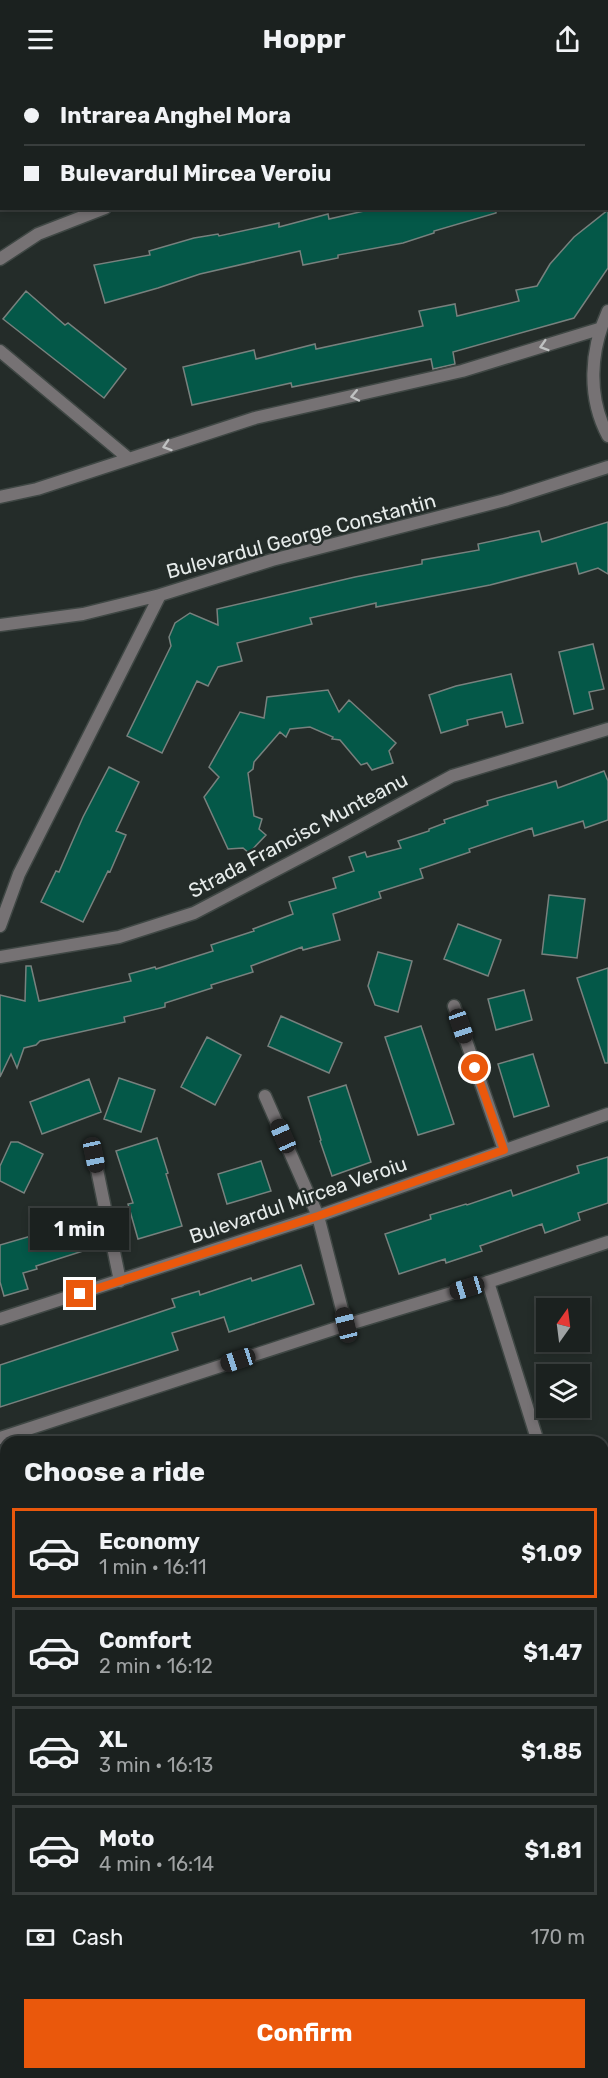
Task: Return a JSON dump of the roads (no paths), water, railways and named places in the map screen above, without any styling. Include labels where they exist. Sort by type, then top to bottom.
[{"type":"street","points":[[0,259],[38,234],[100,210]]},
{"type":"street","points":[[608,310],[600,329],[592,375],[600,422],[608,436]]},
{"type":"street","points":[[0,498],[36,489],[255,418],[462,371],[600,329]]},
{"type":"street","points":[[0,351],[128,458]]},
{"type":"street","name":"Bulevardul George Constantin","points":[[0,625],[83,614],[160,595],[272,560],[505,500],[608,467]]},
{"type":"street","points":[[0,926],[19,874],[160,595]]},
{"type":"street","name":"Strada Francisc Munteanu","points":[[0,957],[119,937],[194,913],[452,776],[608,729]]},
{"type":"street","points":[[454,1006],[504,1150]]},
{"type":"street","points":[[265,1096],[318,1216],[346,1325]]},
{"type":"street","name":"Bulevardul Mircea Veroiu","points":[[0,1319],[318,1216],[608,1114]]},
{"type":"street","points":[[94,1155],[120,1281]]},
{"type":"street","points":[[6,1436],[608,1242]]},
{"type":"street","points":[[488,1282],[536,1436]]}]
